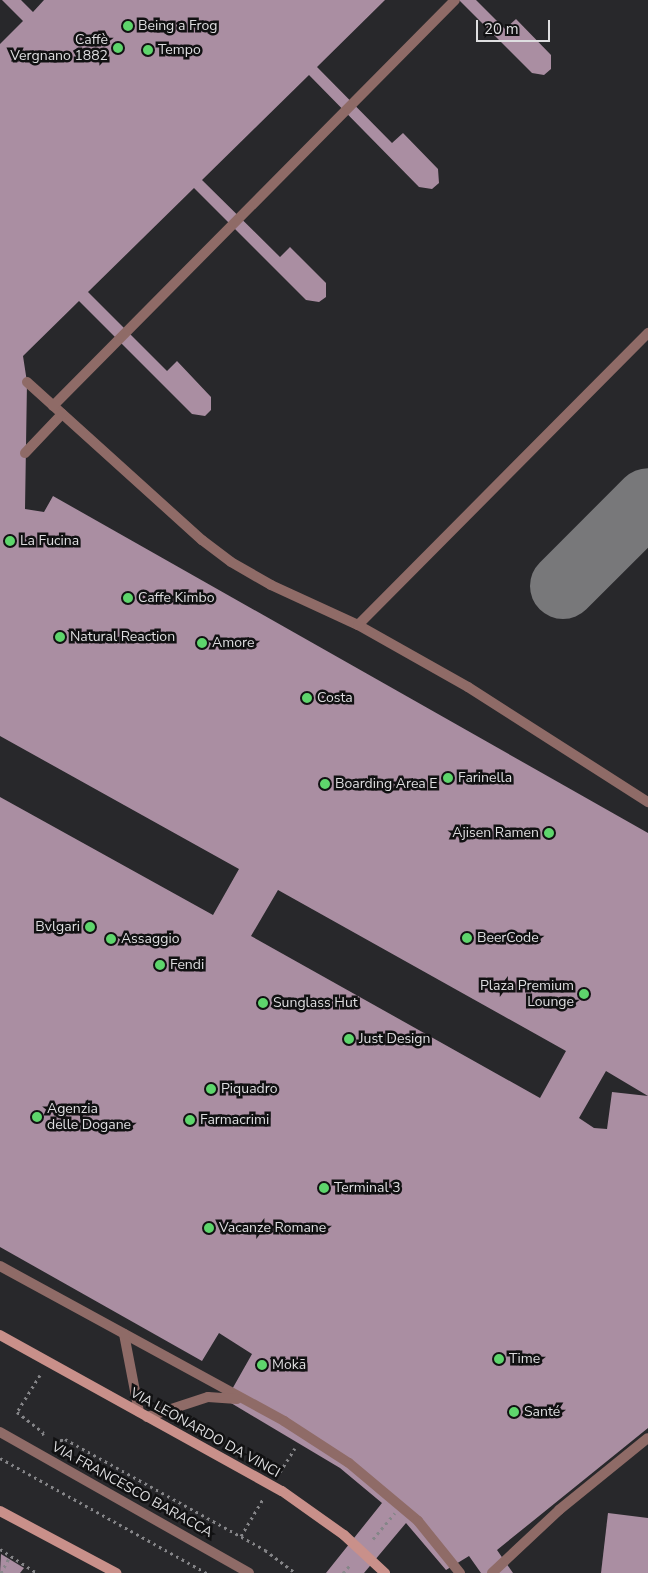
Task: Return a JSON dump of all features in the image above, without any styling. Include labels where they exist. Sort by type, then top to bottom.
[{"type":"main road","name":"VIA LEONARDO DA VINCI","points":[[0,1335],[301,1503],[344,1535],[385,1573]]},
{"type":"main road","points":[[0,1511],[116,1573]]},
{"type":"lane","points":[[53,406],[455,0]]},
{"type":"lane","points":[[358,624],[648,333]]},
{"type":"lane","points":[[27,382],[202,540],[231,562],[271,585],[358,624],[468,687],[648,802]]},
{"type":"lane","points":[[26,453],[62,414]]},
{"type":"lane","points":[[0,1266],[248,1401],[316,1442],[380,1486],[418,1521],[460,1573]]},
{"type":"lane","points":[[124,1334],[143,1414],[208,1397],[222,1396],[248,1401]]},
{"type":"lane","name":"VIA FRANCESCO BARACCA","points":[[0,1432],[250,1573]]},
{"type":"lane","points":[[492,1573],[559,1510],[648,1438]]},
{"type":"path","points":[[44,1368],[17,1412],[54,1442],[65,1439],[265,1550],[296,1573]]},
{"type":"path","points":[[22,1444],[44,1433]]},
{"type":"path","points":[[0,1458],[207,1573]]},
{"type":"path","points":[[0,1550],[37,1573]]},
{"type":"path","points":[[0,1573],[10,1556]]},
{"type":"building","points":[[2,0],[21,0],[33,12],[44,0],[385,0],[317,67],[392,143],[403,133],[438,169],[439,183],[432,189],[419,187],[309,75],[202,180],[280,257],[290,247],[326,283],[326,297],[319,302],[306,300],[194,188],[88,292],[167,371],[177,361],[211,397],[211,410],[205,416],[192,414],[79,301],[23,356],[27,382],[25,509],[44,512],[53,496],[648,833],[648,1096],[648,1428],[497,1550],[513,1573],[481,1573],[469,1556],[446,1570],[406,1523],[364,1573],[326,1573],[382,1503],[340,1468],[226,1400],[252,1354],[219,1333],[202,1361],[0,1247],[0,797],[213,915],[239,869],[0,736],[0,44],[23,21]],"holes":[[[278,890],[566,1051],[540,1098],[251,936]],[[606,1071],[648,1096],[612,1092],[607,1129],[594,1128],[579,1118]]]},
{"type":"building","points":[[459,0],[476,0],[505,29],[516,19],[551,55],[551,69],[544,75],[532,73]]},
{"type":"building","points":[[608,1513],[648,1518],[648,1573],[601,1573]]},
{"type":"building","points":[[1,1554],[24,1568],[20,1573],[0,1573]]},
{"type":"taxiway","points":[[563,586],[648,501]]},
{"type":"place","name":"Being a Frog","points":[[128,26]]},
{"type":"place","name":"Caffè Vergnano 1882","points":[[118,48]]},
{"type":"place","name":"Tempo","points":[[148,50]]},
{"type":"place","name":"La Fucina","points":[[10,541]]},
{"type":"place","name":"Caffe Kimbo","points":[[128,598]]},
{"type":"place","name":"Natural Reaction","points":[[60,637]]},
{"type":"place","name":"Amore","points":[[202,643]]},
{"type":"place","name":"Costa","points":[[307,698]]},
{"type":"place","name":"Farinella","points":[[448,778]]},
{"type":"place","name":"Boarding Area E","points":[[325,784]]},
{"type":"place","name":"Ajisen Ramen","points":[[549,833]]},
{"type":"place","name":"Bvlgari","points":[[90,927]]},
{"type":"place","name":"BeerCode","points":[[467,938]]},
{"type":"place","name":"Assaggio","points":[[111,939]]},
{"type":"place","name":"Fendi","points":[[160,965]]},
{"type":"place","name":"Plaza Premium Lounge","points":[[584,994]]},
{"type":"place","name":"Sunglass Hut","points":[[263,1003]]},
{"type":"place","name":"Just Design","points":[[349,1039]]},
{"type":"place","name":"Piquadro","points":[[211,1089]]},
{"type":"place","name":"Agenzia delle Dogane","points":[[37,1117]]},
{"type":"place","name":"Farmacrimi","points":[[190,1120]]},
{"type":"place","name":"Terminal 3","points":[[324,1188]]},
{"type":"place","name":"Vacanze Romane","points":[[209,1228]]},
{"type":"place","name":"Time","points":[[499,1359]]},
{"type":"place","name":"Mokā","points":[[262,1365]]},
{"type":"place","name":"Santé","points":[[514,1412]]}]
